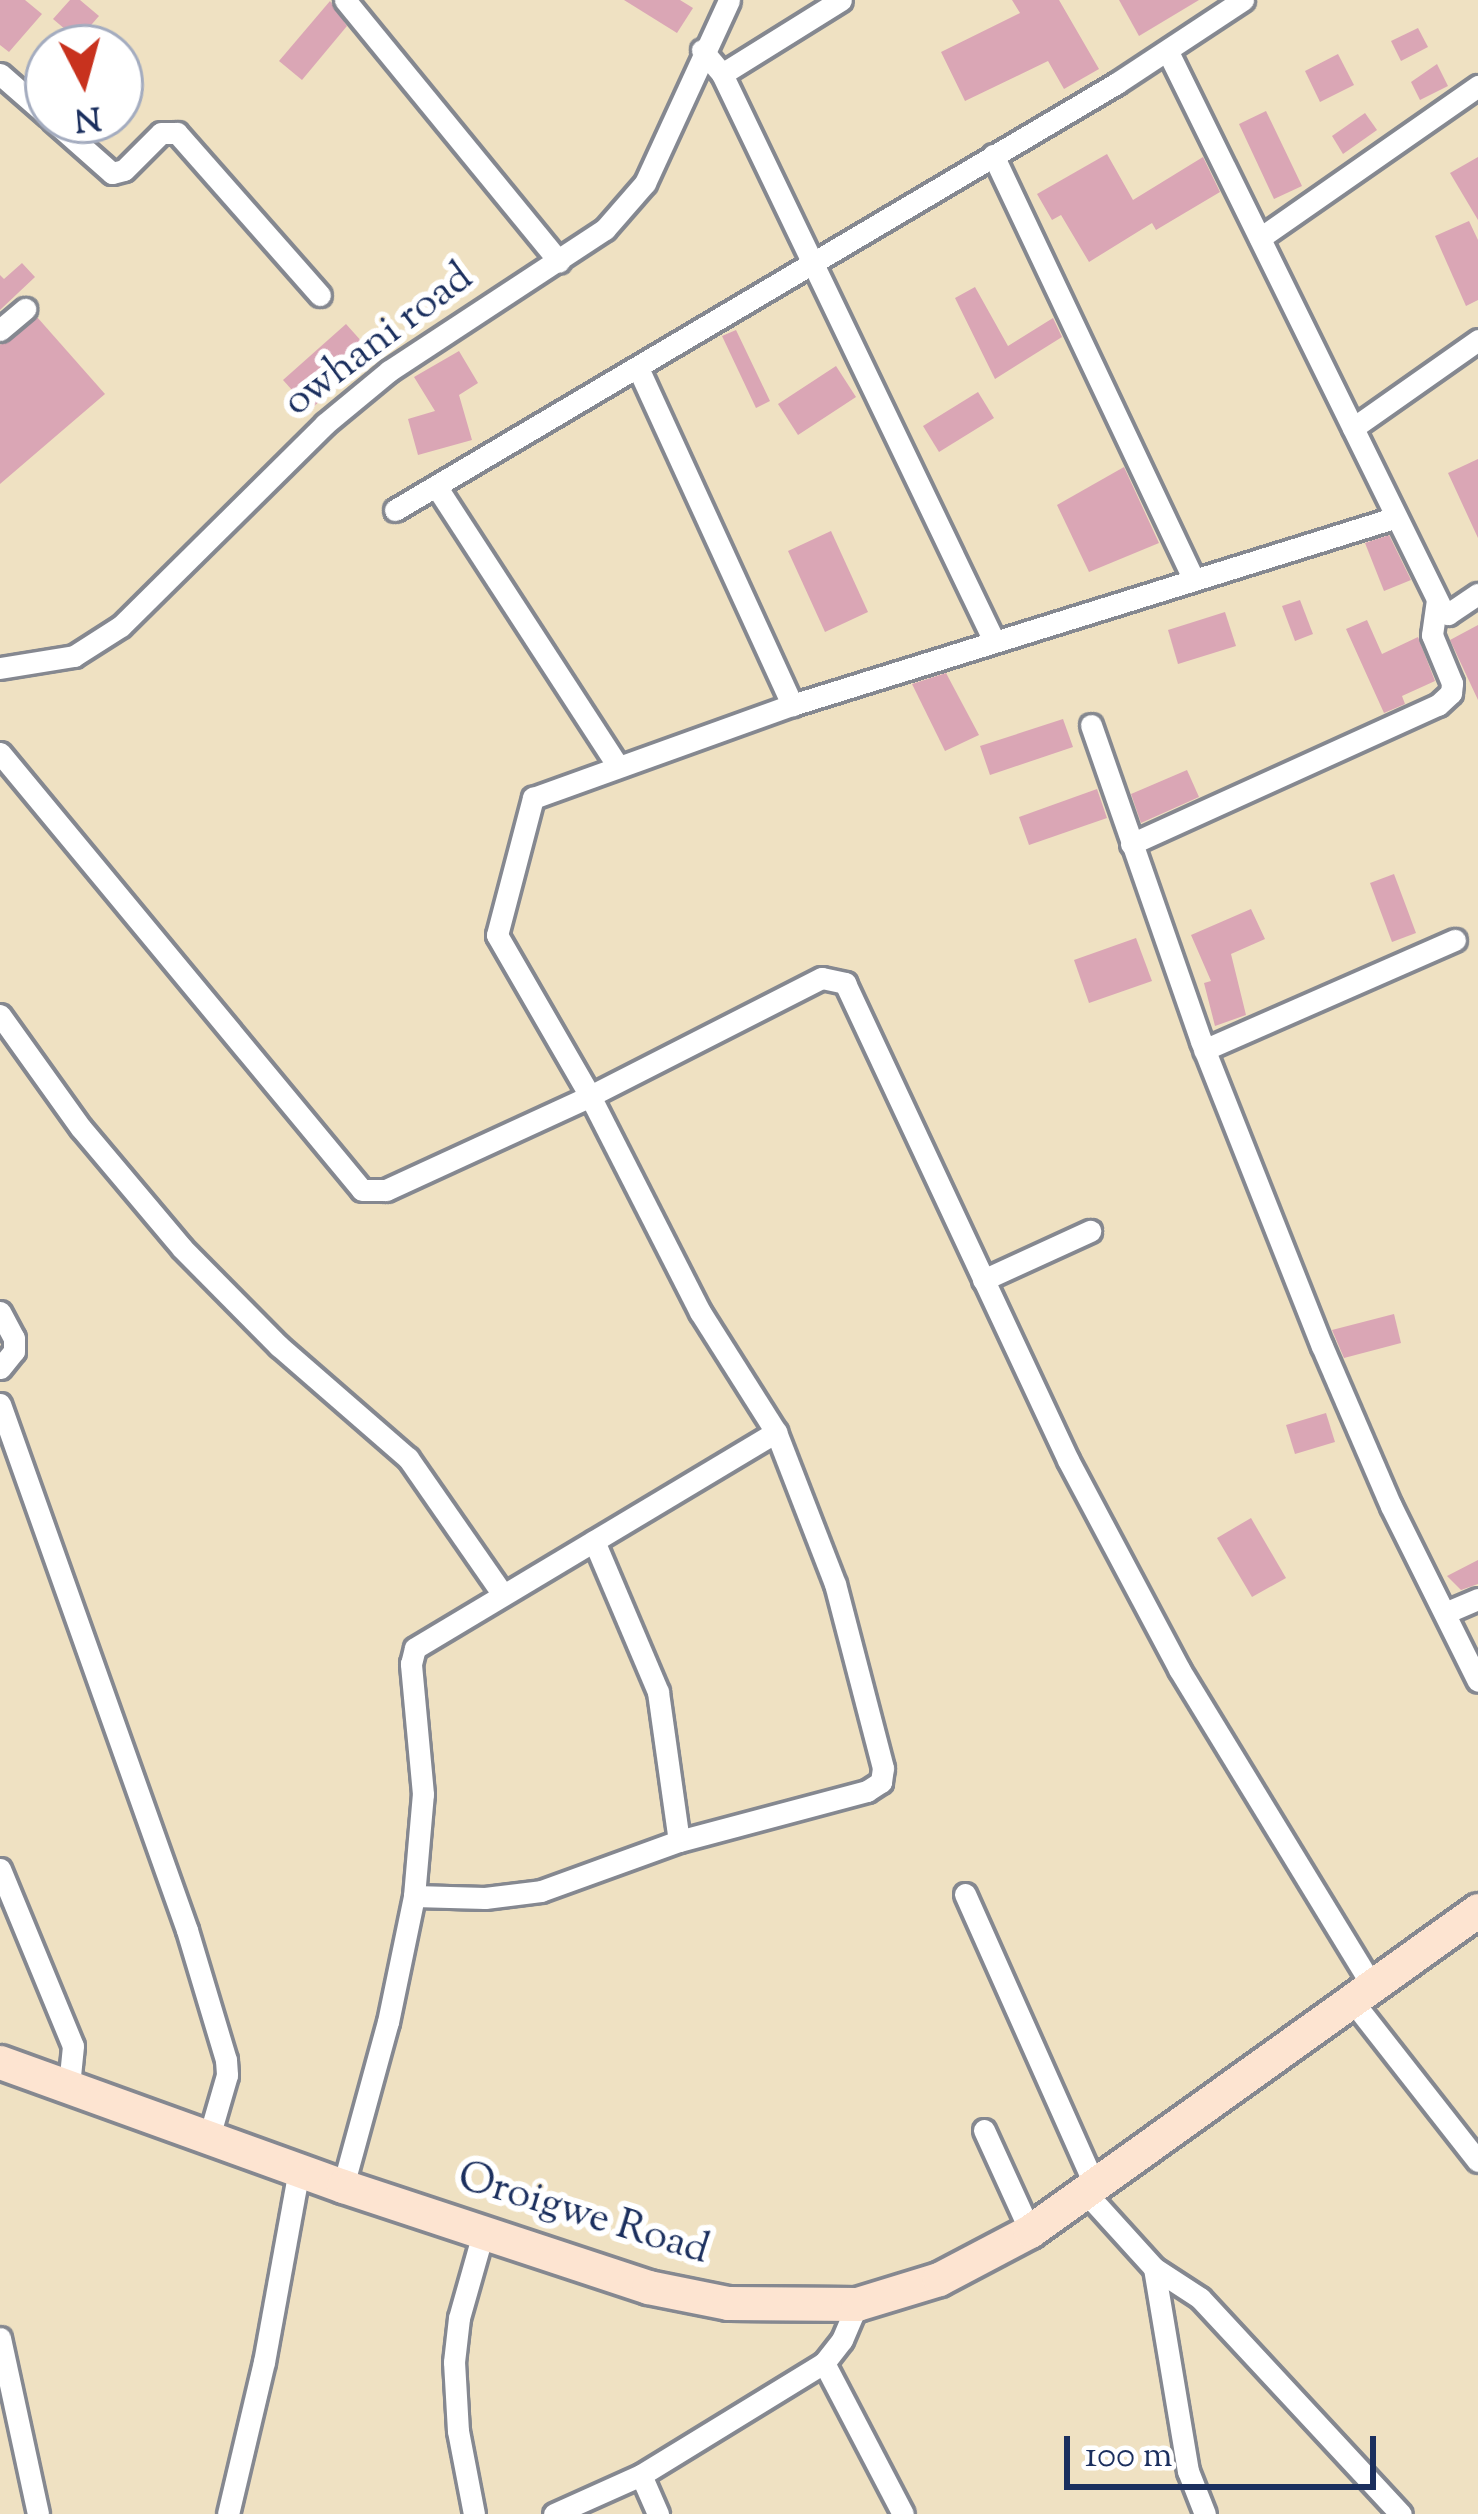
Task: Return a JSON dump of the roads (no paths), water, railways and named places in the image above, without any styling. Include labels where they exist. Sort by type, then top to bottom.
[{"type":"street","points":[[346,0],[559,261]]},
{"type":"street","name":"owhani road","points":[[0,668],[74,656],[121,626],[325,424],[389,371],[559,261],[632,205],[729,0]]},
{"type":"street","points":[[722,74],[841,0]]},
{"type":"street","points":[[395,510],[814,265],[1168,52],[1243,0]]},
{"type":"street","points":[[702,50],[722,74],[994,641]]},
{"type":"street","points":[[1168,52],[1438,600],[1448,614],[1478,594]]},
{"type":"street","points":[[0,74],[24,95]]},
{"type":"street","points":[[1260,238],[1478,86]]},
{"type":"street","points":[[79,144],[112,173],[124,170],[161,133],[177,133],[320,295]]},
{"type":"street","points":[[992,155],[1193,579]]},
{"type":"street","points":[[0,330],[25,309]]},
{"type":"street","points":[[1353,428],[1478,340]]},
{"type":"street","points":[[638,368],[792,705]]},
{"type":"street","points":[[436,486],[618,766]]},
{"type":"street","points":[[414,1896],[519,1896],[679,1841],[867,1790],[881,1782],[883,1768],[841,1602],[776,1432],[700,1312],[590,1096],[500,942],[497,926],[533,798],[792,705],[1394,518]]},
{"type":"street","points":[[1130,844],[1438,705],[1451,693],[1452,683],[1432,635],[1438,600]]},
{"type":"street","points":[[1091,725],[1204,1050],[1356,1428],[1478,1681]]},
{"type":"street","points":[[0,752],[362,1190],[386,1190],[833,976],[845,983],[907,1104],[1068,1460],[1179,1669],[1361,1992],[1478,2162]]},
{"type":"street","points":[[1204,1050],[1454,940]]},
{"type":"street","points":[[0,1015],[81,1128],[182,1248],[279,1346],[408,1458],[501,1592]]},
{"type":"street","points":[[983,1280],[1090,1231]]},
{"type":"street","points":[[0,1312],[14,1338],[14,1351],[0,1368]]},
{"type":"street","points":[[0,1404],[180,1909],[226,2060],[227,2075],[209,2137]]},
{"type":"street","points":[[343,2186],[388,2023],[414,1896],[423,1794],[411,1664],[416,1648],[501,1592],[776,1432]]},
{"type":"street","points":[[594,1541],[658,1692],[679,1841]]},
{"type":"street","points":[[1445,1613],[1478,1599]]},
{"type":"street","points":[[0,1869],[73,2046],[68,2086]]},
{"type":"street","points":[[965,1894],[1090,2190],[1154,2268],[1200,2298],[1401,2514]]},
{"type":"street","name":"Oroigwe Road","points":[[0,2062],[483,2234],[698,2300],[821,2307],[857,2304],[939,2278],[1030,2231],[1478,1910]]},
{"type":"street","points":[[984,2130],[1030,2231]]},
{"type":"street","points":[[228,2514],[264,2362],[299,2170]]},
{"type":"street","points":[[474,2514],[458,2431],[454,2362],[459,2318],[483,2234]]},
{"type":"street","points":[[1154,2268],[1188,2471],[1205,2514]]},
{"type":"street","points":[[554,2514],[641,2475],[824,2363],[842,2340],[857,2304]]},
{"type":"street","points":[[0,2338],[38,2514]]},
{"type":"street","points":[[824,2363],[903,2514]]},
{"type":"street","points":[[641,2475],[658,2514]]}]
